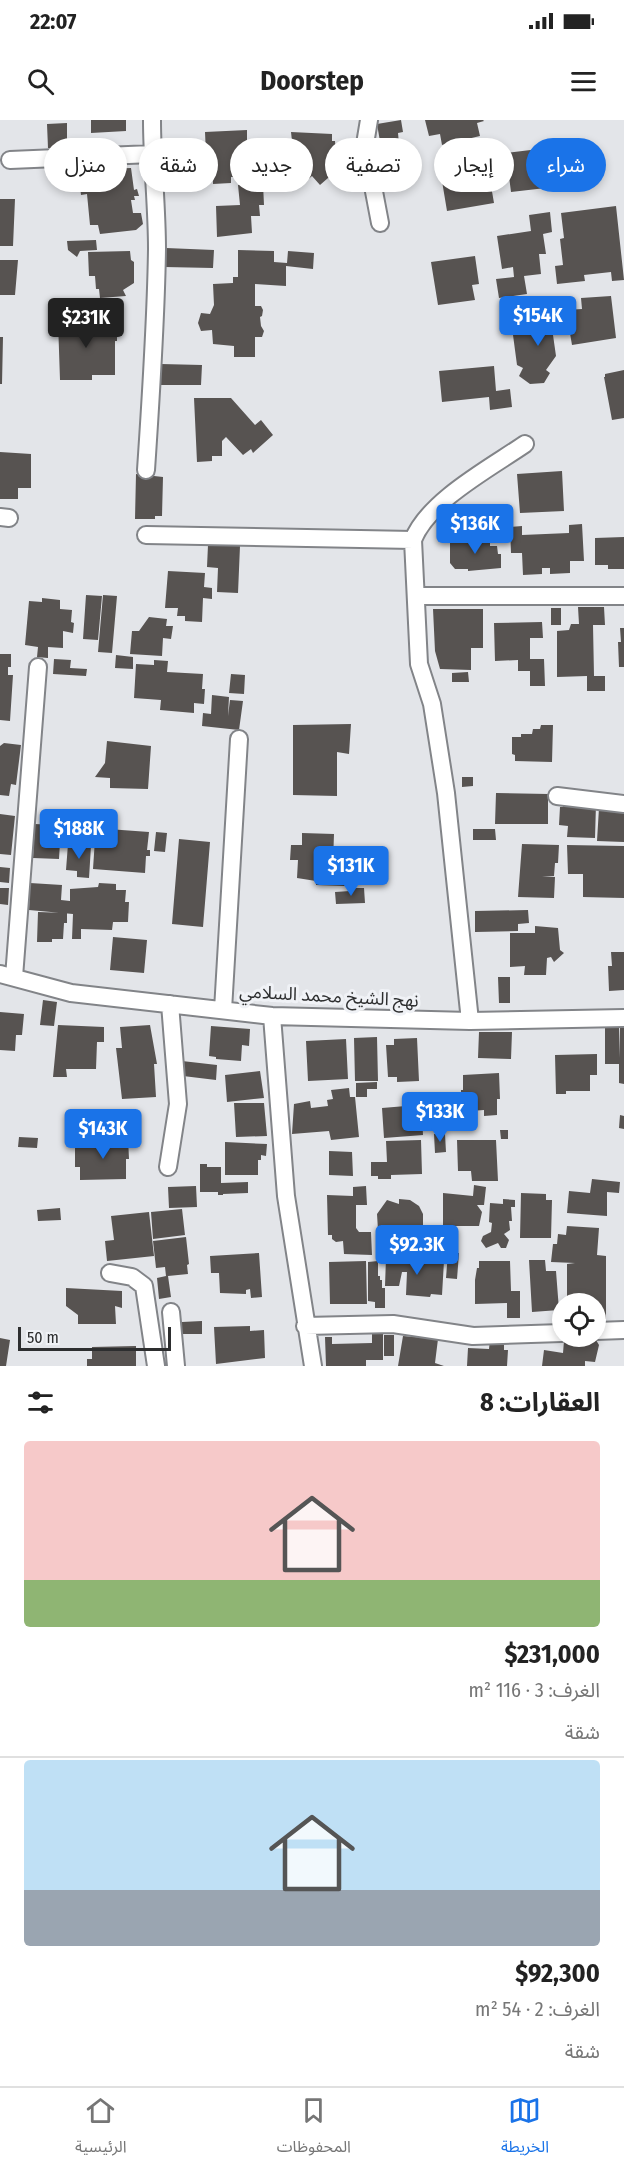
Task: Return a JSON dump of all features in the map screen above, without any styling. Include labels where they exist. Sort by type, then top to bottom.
[{"type":"street","points":[[152,120],[152,138]]},
{"type":"street","points":[[369,120],[365,144],[380,223]]},
{"type":"street","points":[[10,160],[139,155]]},
{"type":"street","points":[[146,470],[157,251],[156,192]]},
{"type":"street","points":[[470,1021],[446,793],[432,704],[419,664],[413,540],[418,527],[438,505],[525,444]]},
{"type":"street","points":[[146,535],[413,540]]},
{"type":"street","points":[[417,596],[624,596]]},
{"type":"street","points":[[7,976],[38,666]]},
{"type":"street","points":[[223,1010],[239,739]]},
{"type":"street","points":[[557,796],[624,804]]},
{"type":"street","name":"نهج الشيخ محمد السلامي","points":[[7,976],[71,993],[272,1016],[470,1021],[624,1018]]},
{"type":"street","points":[[168,1167],[178,1104],[170,1004]]},
{"type":"street","points":[[272,1016],[286,1196],[313,1366]]},
{"type":"street","points":[[110,1273],[132,1277],[144,1286],[156,1366]]},
{"type":"street","points":[[171,1312],[176,1366]]},
{"type":"street","points":[[305,1326],[393,1324],[473,1336],[552,1333]]},
{"type":"street","points":[[606,1331],[624,1330]]},
{"type":"building","points":[[91,120],[126,120],[126,131],[91,133]]},
{"type":"building","points":[[401,120],[403,132],[398,133],[398,138],[379,138],[377,124]]},
{"type":"building","points":[[425,120],[484,121],[477,123],[480,136],[441,138],[440,134],[429,136]]},
{"type":"building","points":[[67,123],[67,138],[48,138],[47,124]]},
{"type":"building","points":[[247,130],[247,138],[230,138],[230,183],[218,184],[218,138],[205,138],[205,132]]},
{"type":"building","points":[[291,132],[332,134],[332,138],[325,138],[325,181],[320,185],[313,177],[313,138],[292,138]]},
{"type":"building","points":[[526,151],[526,190],[514,192],[514,152]]},
{"type":"building","points":[[127,168],[131,168],[134,190],[137,189],[139,196],[134,196],[135,200],[131,200],[133,213],[141,213],[143,224],[136,230],[100,234],[98,225],[90,225],[87,194],[81,195],[81,192],[127,192]]},
{"type":"building","points":[[239,192],[263,192],[264,205],[259,205],[260,216],[251,216],[252,233],[217,237],[216,206],[240,205]]},
{"type":"building","points":[[444,192],[492,192],[494,203],[447,211]]},
{"type":"building","points":[[0,199],[15,199],[13,246],[0,246]]},
{"type":"building","points":[[616,206],[624,280],[612,281],[611,272],[584,275],[585,281],[557,284],[555,266],[563,265],[560,239],[564,238],[561,213]]},
{"type":"building","points":[[550,212],[552,232],[543,234],[546,254],[539,254],[541,274],[524,276],[527,294],[499,298],[496,279],[514,277],[513,267],[502,269],[497,236],[531,231],[529,215]]},
{"type":"building","points":[[96,240],[97,250],[80,251],[77,257],[68,250],[67,241]]},
{"type":"building","points":[[166,248],[214,250],[213,268],[165,267]]},
{"type":"building","points":[[238,250],[274,251],[274,262],[287,263],[288,251],[314,253],[313,269],[286,266],[286,286],[255,284],[255,306],[261,306],[263,310],[260,317],[264,331],[262,337],[255,337],[255,357],[234,357],[234,346],[213,344],[212,330],[201,331],[198,323],[201,313],[210,314],[214,305],[213,284],[233,283],[233,277],[238,277]]},
{"type":"building","points":[[130,251],[131,260],[134,262],[134,283],[123,290],[126,296],[100,298],[99,289],[96,289],[95,276],[89,276],[88,252]]},
{"type":"building","points":[[475,256],[479,284],[472,285],[475,300],[438,305],[431,262]]},
{"type":"building","points":[[0,260],[18,260],[15,295],[0,295]]},
{"type":"building","points":[[611,296],[616,338],[572,345],[566,310],[582,309],[581,298]]},
{"type":"building","points":[[545,314],[565,314],[568,334],[553,335],[556,356],[546,370],[550,373],[544,383],[530,384],[519,376],[523,368],[517,365],[513,335],[520,324],[537,323],[536,319],[546,319]]},
{"type":"building","points":[[86,315],[100,315],[100,327],[117,327],[115,375],[92,375],[92,380],[60,380],[58,321],[86,320]]},
{"type":"building","points":[[0,337],[3,337],[2,384],[0,384]]},
{"type":"building","points":[[161,364],[202,365],[201,385],[161,385]]},
{"type":"building","points":[[494,366],[496,391],[510,389],[512,407],[490,410],[489,397],[442,402],[439,371]]},
{"type":"building","points":[[624,370],[624,418],[612,420],[604,377],[605,374]]},
{"type":"building","points":[[194,398],[231,398],[255,425],[261,420],[273,435],[253,453],[251,449],[243,455],[226,437],[222,441],[222,456],[212,456],[212,461],[197,462]]},
{"type":"building","points":[[0,452],[31,454],[31,488],[18,488],[18,499],[0,499]]},
{"type":"building","points":[[562,471],[564,511],[520,513],[517,474]]},
{"type":"building","points":[[136,474],[163,477],[162,516],[155,516],[155,519],[135,519]]},
{"type":"building","points":[[582,524],[584,561],[570,561],[570,573],[550,574],[550,568],[542,568],[542,574],[523,575],[522,553],[511,553],[510,527],[522,526],[522,535],[569,533],[569,525]]},
{"type":"building","points":[[624,537],[624,569],[608,569],[608,565],[595,565],[595,538]]},
{"type":"building","points":[[471,538],[490,538],[490,546],[497,546],[498,554],[501,554],[501,568],[468,571],[468,569],[455,569],[450,563],[450,541],[471,541]]},
{"type":"building","points":[[208,545],[240,546],[238,593],[217,592],[218,568],[207,567]]},
{"type":"building","points":[[168,571],[205,573],[204,587],[212,588],[212,599],[203,598],[202,622],[185,621],[185,616],[177,616],[178,608],[165,608]]},
{"type":"building","points":[[86,595],[102,596],[98,640],[83,639]]},
{"type":"building","points":[[103,595],[117,596],[112,653],[98,652]]},
{"type":"building","points":[[42,598],[60,600],[60,609],[72,610],[71,622],[74,623],[73,633],[63,631],[63,648],[48,647],[48,658],[37,657],[38,647],[25,645],[29,601],[42,602]]},
{"type":"building","points":[[578,607],[604,607],[605,625],[593,625],[594,676],[605,676],[605,691],[587,691],[587,676],[557,677],[557,631],[569,630],[571,624],[579,624]]},
{"type":"building","points":[[551,608],[561,608],[561,625],[551,625]]},
{"type":"building","points":[[433,609],[483,609],[483,648],[471,648],[471,670],[440,669],[435,651]]},
{"type":"building","points":[[149,617],[167,619],[166,626],[173,626],[171,639],[163,638],[162,656],[130,654],[132,631],[139,631]]},
{"type":"building","points":[[542,622],[543,638],[530,638],[530,659],[544,659],[545,686],[530,686],[530,671],[518,671],[518,660],[495,661],[494,623]]},
{"type":"building","points":[[620,628],[624,628],[624,667],[619,667]]},
{"type":"building","points":[[0,654],[11,654],[11,667],[8,667],[8,675],[13,675],[10,721],[0,720]]},
{"type":"building","points":[[116,655],[133,657],[133,669],[115,668]]},
{"type":"building","points":[[54,659],[71,660],[70,668],[87,669],[86,676],[53,674]]},
{"type":"building","points":[[154,660],[168,661],[167,672],[203,674],[204,704],[194,703],[194,713],[160,710],[161,700],[134,698],[136,664],[154,665]]},
{"type":"building","points":[[468,672],[469,682],[452,682],[452,673]]},
{"type":"building","points":[[231,674],[245,675],[244,694],[229,693]]},
{"type":"building","points":[[212,695],[229,697],[228,716],[230,700],[243,701],[239,730],[202,726],[203,713],[211,714]]},
{"type":"building","points":[[351,724],[349,754],[337,752],[337,796],[293,795],[293,725]]},
{"type":"building","points":[[541,725],[553,725],[552,762],[515,761],[515,755],[512,754],[512,737],[532,734],[533,729],[540,729]]},
{"type":"building","points":[[107,741],[151,746],[148,789],[110,788],[110,778],[95,777],[105,763]]},
{"type":"building","points":[[4,743],[21,745],[16,785],[11,784],[9,796],[0,795],[0,746]]},
{"type":"building","points":[[462,777],[473,777],[473,786],[462,787]]},
{"type":"building","points":[[496,793],[548,794],[548,824],[495,824]]},
{"type":"building","points":[[563,802],[596,804],[595,838],[567,837],[568,826],[559,825],[560,807],[563,807]]},
{"type":"building","points":[[599,808],[624,809],[624,842],[597,841]]},
{"type":"building","points":[[0,814],[15,816],[11,855],[0,854]]},
{"type":"building","points":[[35,824],[74,826],[74,834],[64,834],[64,843],[60,842],[59,859],[33,858]]},
{"type":"building","points":[[96,824],[108,825],[108,829],[149,832],[147,850],[150,850],[150,856],[146,856],[145,873],[93,869]]},
{"type":"building","points":[[473,829],[495,829],[496,840],[473,840]]},
{"type":"building","points":[[156,832],[167,833],[165,852],[154,851]]},
{"type":"building","points":[[302,833],[334,834],[333,862],[338,862],[338,870],[345,870],[345,886],[316,885],[316,881],[297,878],[298,860],[290,860],[291,845],[302,845]]},
{"type":"building","points":[[179,839],[210,842],[203,927],[172,924]]},
{"type":"building","points":[[68,844],[91,846],[89,878],[77,877],[77,871],[66,870]]},
{"type":"building","points":[[522,844],[559,845],[558,863],[555,863],[554,876],[542,876],[555,877],[554,898],[518,897]]},
{"type":"building","points":[[567,845],[624,846],[624,898],[583,897],[583,874],[568,874]]},
{"type":"building","points":[[0,867],[10,868],[9,883],[0,882]]},
{"type":"building","points":[[30,883],[62,885],[61,900],[70,901],[70,889],[98,887],[99,883],[116,884],[116,890],[126,890],[125,902],[129,902],[128,922],[113,922],[112,930],[81,929],[81,939],[72,939],[73,914],[29,910]]},
{"type":"building","points":[[0,888],[9,888],[8,905],[0,904]]},
{"type":"building","points":[[350,888],[364,888],[365,903],[336,904],[335,892],[350,891]]},
{"type":"building","points":[[528,910],[529,923],[518,924],[518,931],[475,932],[475,911]]},
{"type":"building","points":[[38,912],[67,913],[63,939],[37,942]]},
{"type":"building","points":[[535,926],[558,928],[560,950],[564,953],[554,962],[551,957],[547,958],[546,975],[524,975],[525,966],[510,967],[510,933],[535,933]]},
{"type":"building","points":[[113,937],[147,940],[144,973],[110,970]]},
{"type":"building","points":[[611,952],[624,952],[624,990],[609,991],[608,966],[612,966]]},
{"type":"building","points":[[498,977],[510,977],[510,1003],[499,1003]]},
{"type":"building","points":[[43,1000],[57,1002],[54,1026],[40,1025]]},
{"type":"building","points":[[0,1012],[24,1014],[22,1035],[16,1035],[15,1051],[0,1050]]},
{"type":"building","points":[[58,1025],[104,1027],[104,1042],[97,1042],[96,1069],[66,1069],[67,1077],[53,1077]]},
{"type":"building","points":[[150,1025],[157,1064],[154,1064],[156,1097],[122,1099],[116,1048],[122,1048],[120,1027]]},
{"type":"building","points":[[211,1026],[250,1029],[249,1046],[242,1045],[241,1061],[216,1059],[216,1057],[209,1056]]},
{"type":"building","points":[[620,1026],[624,1026],[624,1084],[619,1083],[619,1064],[605,1064],[605,1027],[619,1027],[619,1058]]},
{"type":"building","points":[[479,1032],[512,1032],[511,1059],[478,1058]]},
{"type":"building","points":[[377,1037],[378,1081],[355,1081],[354,1038]]},
{"type":"building","points":[[417,1038],[419,1081],[397,1082],[397,1077],[388,1077],[386,1045],[394,1045],[394,1039]]},
{"type":"building","points":[[346,1039],[348,1079],[308,1081],[306,1041]]},
{"type":"building","points":[[597,1054],[597,1075],[590,1075],[590,1091],[566,1091],[566,1094],[556,1094],[555,1055]]},
{"type":"building","points":[[182,1061],[217,1065],[216,1080],[183,1076]]},
{"type":"building","points":[[260,1071],[264,1098],[227,1102],[225,1075]]},
{"type":"building","points":[[499,1073],[500,1099],[497,1099],[497,1115],[484,1116],[484,1110],[470,1111],[471,1117],[455,1117],[454,1094],[461,1093],[463,1090],[463,1075]]},
{"type":"building","points":[[377,1082],[377,1089],[367,1089],[367,1097],[356,1097],[356,1083]]},
{"type":"building","points":[[349,1088],[350,1097],[355,1097],[359,1137],[331,1140],[329,1131],[292,1134],[294,1104],[310,1101],[311,1108],[328,1106],[327,1100],[333,1099],[331,1090]]},
{"type":"building","points":[[421,1097],[423,1135],[384,1138],[382,1108],[406,1106],[406,1098]]},
{"type":"building","points":[[234,1103],[264,1103],[267,1136],[236,1137]]},
{"type":"building","points":[[620,1115],[624,1116],[624,1129],[619,1128]]},
{"type":"building","points":[[500,1130],[508,1130],[508,1139],[501,1139]]},
{"type":"building","points":[[434,1134],[445,1134],[446,1152],[435,1153]]},
{"type":"building","points":[[19,1137],[38,1138],[37,1148],[18,1147]]},
{"type":"building","points":[[106,1138],[128,1138],[129,1159],[126,1159],[126,1179],[80,1180],[80,1167],[75,1167],[75,1144],[106,1144]]},
{"type":"building","points":[[421,1140],[422,1174],[391,1175],[391,1179],[378,1179],[378,1176],[371,1176],[371,1162],[387,1162],[386,1141]]},
{"type":"building","points":[[457,1140],[496,1140],[498,1181],[472,1181],[471,1171],[458,1171]]},
{"type":"building","points":[[225,1142],[267,1144],[266,1156],[261,1155],[261,1160],[258,1160],[258,1175],[225,1175]]},
{"type":"building","points":[[329,1151],[352,1152],[353,1176],[329,1175]]},
{"type":"building","points":[[200,1164],[207,1164],[207,1167],[221,1167],[221,1183],[248,1182],[248,1193],[218,1195],[218,1192],[200,1192]]},
{"type":"building","points":[[592,1179],[620,1182],[619,1193],[607,1192],[607,1216],[567,1213],[569,1191],[590,1193]]},
{"type":"building","points":[[474,1185],[486,1187],[484,1205],[477,1205],[482,1212],[479,1226],[443,1226],[443,1193],[473,1196]]},
{"type":"building","points":[[196,1186],[197,1207],[169,1208],[168,1187]]},
{"type":"building","points":[[366,1186],[367,1205],[356,1205],[356,1228],[359,1232],[371,1232],[372,1255],[344,1254],[343,1241],[336,1242],[332,1239],[332,1235],[328,1235],[327,1195],[353,1196],[353,1187]]},
{"type":"building","points":[[521,1193],[546,1194],[546,1200],[552,1200],[551,1238],[520,1238]]},
{"type":"building","points":[[399,1199],[410,1200],[419,1206],[423,1214],[423,1230],[438,1230],[438,1250],[416,1251],[416,1241],[383,1240],[378,1230],[377,1214],[387,1200],[399,1204]]},
{"type":"building","points":[[503,1199],[515,1200],[515,1207],[511,1207],[510,1230],[504,1234],[509,1240],[506,1248],[501,1248],[498,1243],[486,1248],[481,1241],[483,1236],[491,1232],[490,1203],[503,1204]]},
{"type":"building","points":[[60,1208],[61,1220],[38,1221],[37,1210]]},
{"type":"building","points":[[182,1209],[185,1235],[153,1239],[151,1212]]},
{"type":"building","points":[[149,1212],[154,1256],[107,1261],[105,1241],[114,1240],[111,1216]]},
{"type":"building","points":[[567,1226],[599,1228],[597,1255],[606,1256],[606,1293],[567,1293],[567,1264],[575,1263],[551,1262],[553,1244],[557,1244],[558,1234],[566,1235]]},
{"type":"building","points":[[186,1237],[188,1274],[168,1276],[171,1297],[159,1299],[157,1278],[166,1276],[165,1267],[156,1268],[153,1241]]},
{"type":"building","points":[[259,1253],[262,1297],[251,1298],[250,1289],[246,1290],[246,1294],[220,1293],[219,1273],[211,1273],[210,1256]]},
{"type":"building","points":[[448,1253],[459,1253],[457,1279],[446,1278]]},
{"type":"building","points":[[426,1254],[432,1260],[444,1261],[442,1295],[431,1294],[430,1297],[406,1295],[407,1272],[402,1272],[399,1286],[385,1286],[386,1258],[422,1260]]},
{"type":"building","points":[[529,1260],[545,1260],[546,1271],[556,1271],[558,1293],[552,1293],[552,1311],[532,1312]]},
{"type":"building","points":[[366,1261],[367,1304],[330,1304],[329,1262]]},
{"type":"building","points":[[378,1261],[378,1276],[382,1280],[382,1288],[385,1288],[385,1308],[375,1308],[375,1302],[368,1301],[368,1262]]},
{"type":"building","points":[[479,1261],[510,1261],[511,1291],[520,1291],[520,1318],[507,1318],[507,1303],[475,1304],[475,1280]]},
{"type":"building","points":[[66,1288],[122,1291],[122,1308],[115,1306],[116,1324],[78,1324],[78,1315],[66,1306]]},
{"type":"building","points":[[202,1321],[202,1334],[182,1334],[182,1322]]},
{"type":"building","points":[[250,1326],[250,1331],[264,1330],[265,1358],[216,1364],[214,1327]]},
{"type":"building","points":[[372,1334],[383,1334],[383,1360],[366,1360],[366,1366],[326,1366],[325,1337],[332,1337],[332,1344],[372,1343]]},
{"type":"building","points":[[384,1335],[394,1335],[394,1356],[384,1356]]},
{"type":"building","points":[[403,1336],[438,1339],[435,1363],[444,1366],[398,1366]]},
{"type":"building","points":[[0,1338],[10,1340],[6,1366],[0,1366]]},
{"type":"building","points":[[490,1339],[504,1340],[504,1350],[508,1350],[507,1366],[467,1366],[468,1348],[489,1349]]},
{"type":"building","points":[[136,1346],[136,1366],[87,1366],[87,1359],[92,1359],[92,1347]]},
{"type":"building","points":[[564,1347],[599,1347],[595,1362],[585,1361],[585,1366],[542,1366],[544,1350],[563,1353]]}]
